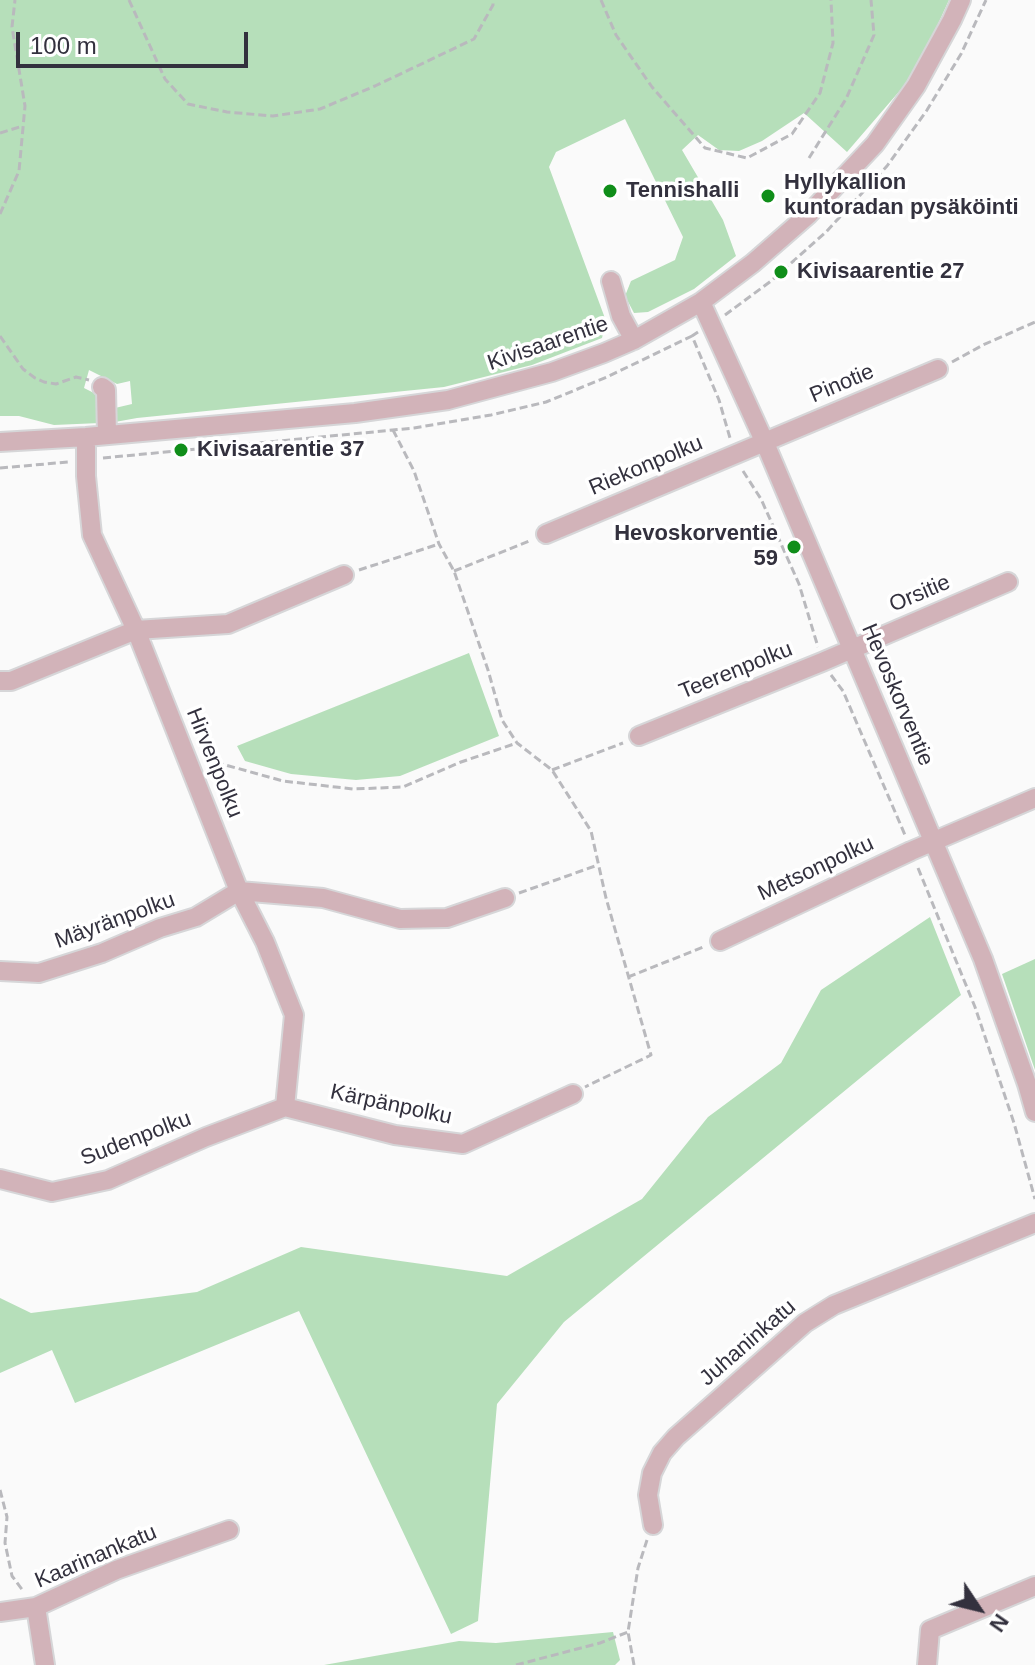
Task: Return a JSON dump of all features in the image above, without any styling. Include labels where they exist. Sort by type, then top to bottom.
[{"type":"street","name":"Kivisaarentie","points":[[0,442],[355,413],[448,400],[552,372],[634,340],[701,302],[753,263],[808,215],[875,144],[916,86],[961,0]]},
{"type":"street","points":[[795,200],[808,215]]},
{"type":"street","points":[[611,281],[621,316],[634,340]]},
{"type":"street","name":"Hevoskorventie","points":[[701,302],[765,443],[983,959],[1035,1112]]},
{"type":"street","name":"Pinotie","points":[[765,443],[938,369]]},
{"type":"street","points":[[102,387],[106,390],[107,435]]},
{"type":"street","name":"Hirvenpolku","points":[[86,437],[92,535],[136,630],[239,891],[265,942],[294,1015],[285,1107]]},
{"type":"street","name":"Riekonpolku","points":[[546,534],[765,443]]},
{"type":"street","points":[[0,681],[11,681],[136,630],[228,624],[344,575]]},
{"type":"street","name":"Orsitie","points":[[851,649],[1008,582]]},
{"type":"street","name":"Teerenpolku","points":[[639,736],[851,649]]},
{"type":"street","name":"Metsonpolku","points":[[720,941],[933,841],[1035,798]]},
{"type":"street","points":[[239,891],[323,898],[400,919],[447,918],[505,898]]},
{"type":"street","name":"Mäyränpolku","points":[[0,971],[39,973],[102,953],[160,928],[196,917],[239,891]]},
{"type":"street","name":"Kärpänpolku","points":[[285,1107],[395,1135],[463,1144],[573,1094]]},
{"type":"street","name":"Sudenpolku","points":[[0,1179],[52,1192],[108,1180],[285,1107]]},
{"type":"street","name":"Juhaninkatu","points":[[653,1525],[648,1495],[652,1473],[662,1453],[676,1437],[805,1323],[834,1305],[1035,1223]]},
{"type":"street","name":"Kaarinankatu","points":[[45,1665],[36,1607],[116,1570],[229,1530]]},
{"type":"street","points":[[927,1665],[930,1630],[1035,1586]]},
{"type":"street","points":[[0,1612],[36,1607]]},
{"type":"path","points":[[0,214],[19,171],[25,106],[12,27],[15,0]]},
{"type":"path","points":[[129,0],[165,79],[188,104],[227,112],[273,116],[320,109],[474,39],[493,0]]},
{"type":"path","points":[[601,0],[616,35],[652,87],[705,148],[747,158],[792,134],[820,93],[833,43],[831,0]]},
{"type":"path","points":[[809,158],[846,99],[874,35],[871,0]]},
{"type":"path","points":[[986,0],[955,65],[887,166],[826,232],[781,272],[730,313],[692,336],[719,400],[733,455],[761,499],[799,584],[822,662],[843,691],[901,823],[975,1007],[1014,1123],[1035,1199]]},
{"type":"path","points":[[0,133],[23,126]]},
{"type":"path","points":[[938,369],[1035,322]]},
{"type":"path","points":[[0,336],[23,369],[35,378],[56,384],[76,377],[102,387]]},
{"type":"path","points":[[393,430],[414,471],[439,544],[454,571],[502,720],[517,743],[552,770],[591,831],[651,1055],[573,1094]]},
{"type":"path","points":[[454,571],[546,534]]},
{"type":"path","points":[[344,575],[439,544]]},
{"type":"path","points":[[552,770],[639,736]]},
{"type":"path","points":[[185,754],[283,781],[353,789],[403,787],[461,762],[517,743]]},
{"type":"path","points":[[505,898],[598,865]]},
{"type":"path","points":[[628,977],[720,941]]},
{"type":"path","points":[[0,1490],[7,1517],[5,1543],[12,1576],[36,1607]]},
{"type":"path","points":[[634,1665],[628,1632],[638,1568],[653,1525]]},
{"type":"path","points":[[516,1665],[600,1643],[628,1632]]},
{"type":"green space","points":[[0,0],[949,0],[928,46],[903,87],[847,152],[804,113],[762,141],[739,151],[719,150],[698,135],[682,150],[723,220],[736,256],[694,289],[648,312],[634,313],[625,296],[631,281],[675,260],[683,237],[625,119],[556,152],[549,167],[606,321],[602,338],[532,365],[444,387],[115,422],[115,408],[132,404],[130,381],[117,384],[89,370],[84,388],[94,393],[100,401],[100,423],[54,425],[19,416],[0,416]]},
{"type":"green space","points":[[469,653],[499,736],[400,776],[356,780],[291,774],[245,761],[237,746]]},
{"type":"green space","points":[[930,917],[961,995],[564,1322],[497,1404],[478,1621],[451,1634],[299,1311],[75,1403],[52,1350],[0,1373],[0,1298],[31,1313],[197,1292],[301,1247],[507,1276],[642,1199],[708,1117],[781,1063],[821,990]]},
{"type":"green space","points":[[1035,959],[1035,1070],[1002,974]]},
{"type":"green space","points":[[613,1632],[620,1660],[615,1665],[324,1665],[459,1641],[496,1643]]},
{"type":"place","name":"Tennishalli","points":[[610,191]]},
{"type":"place","name":"Hyllykallion kuntoradan pysäköinti","points":[[768,196]]},
{"type":"place","name":"Kivisaarentie 27","points":[[781,272]]},
{"type":"place","name":"Kivisaarentie 37","points":[[181,450]]},
{"type":"place","name":"Hevoskorventie 59","points":[[794,547]]}]
